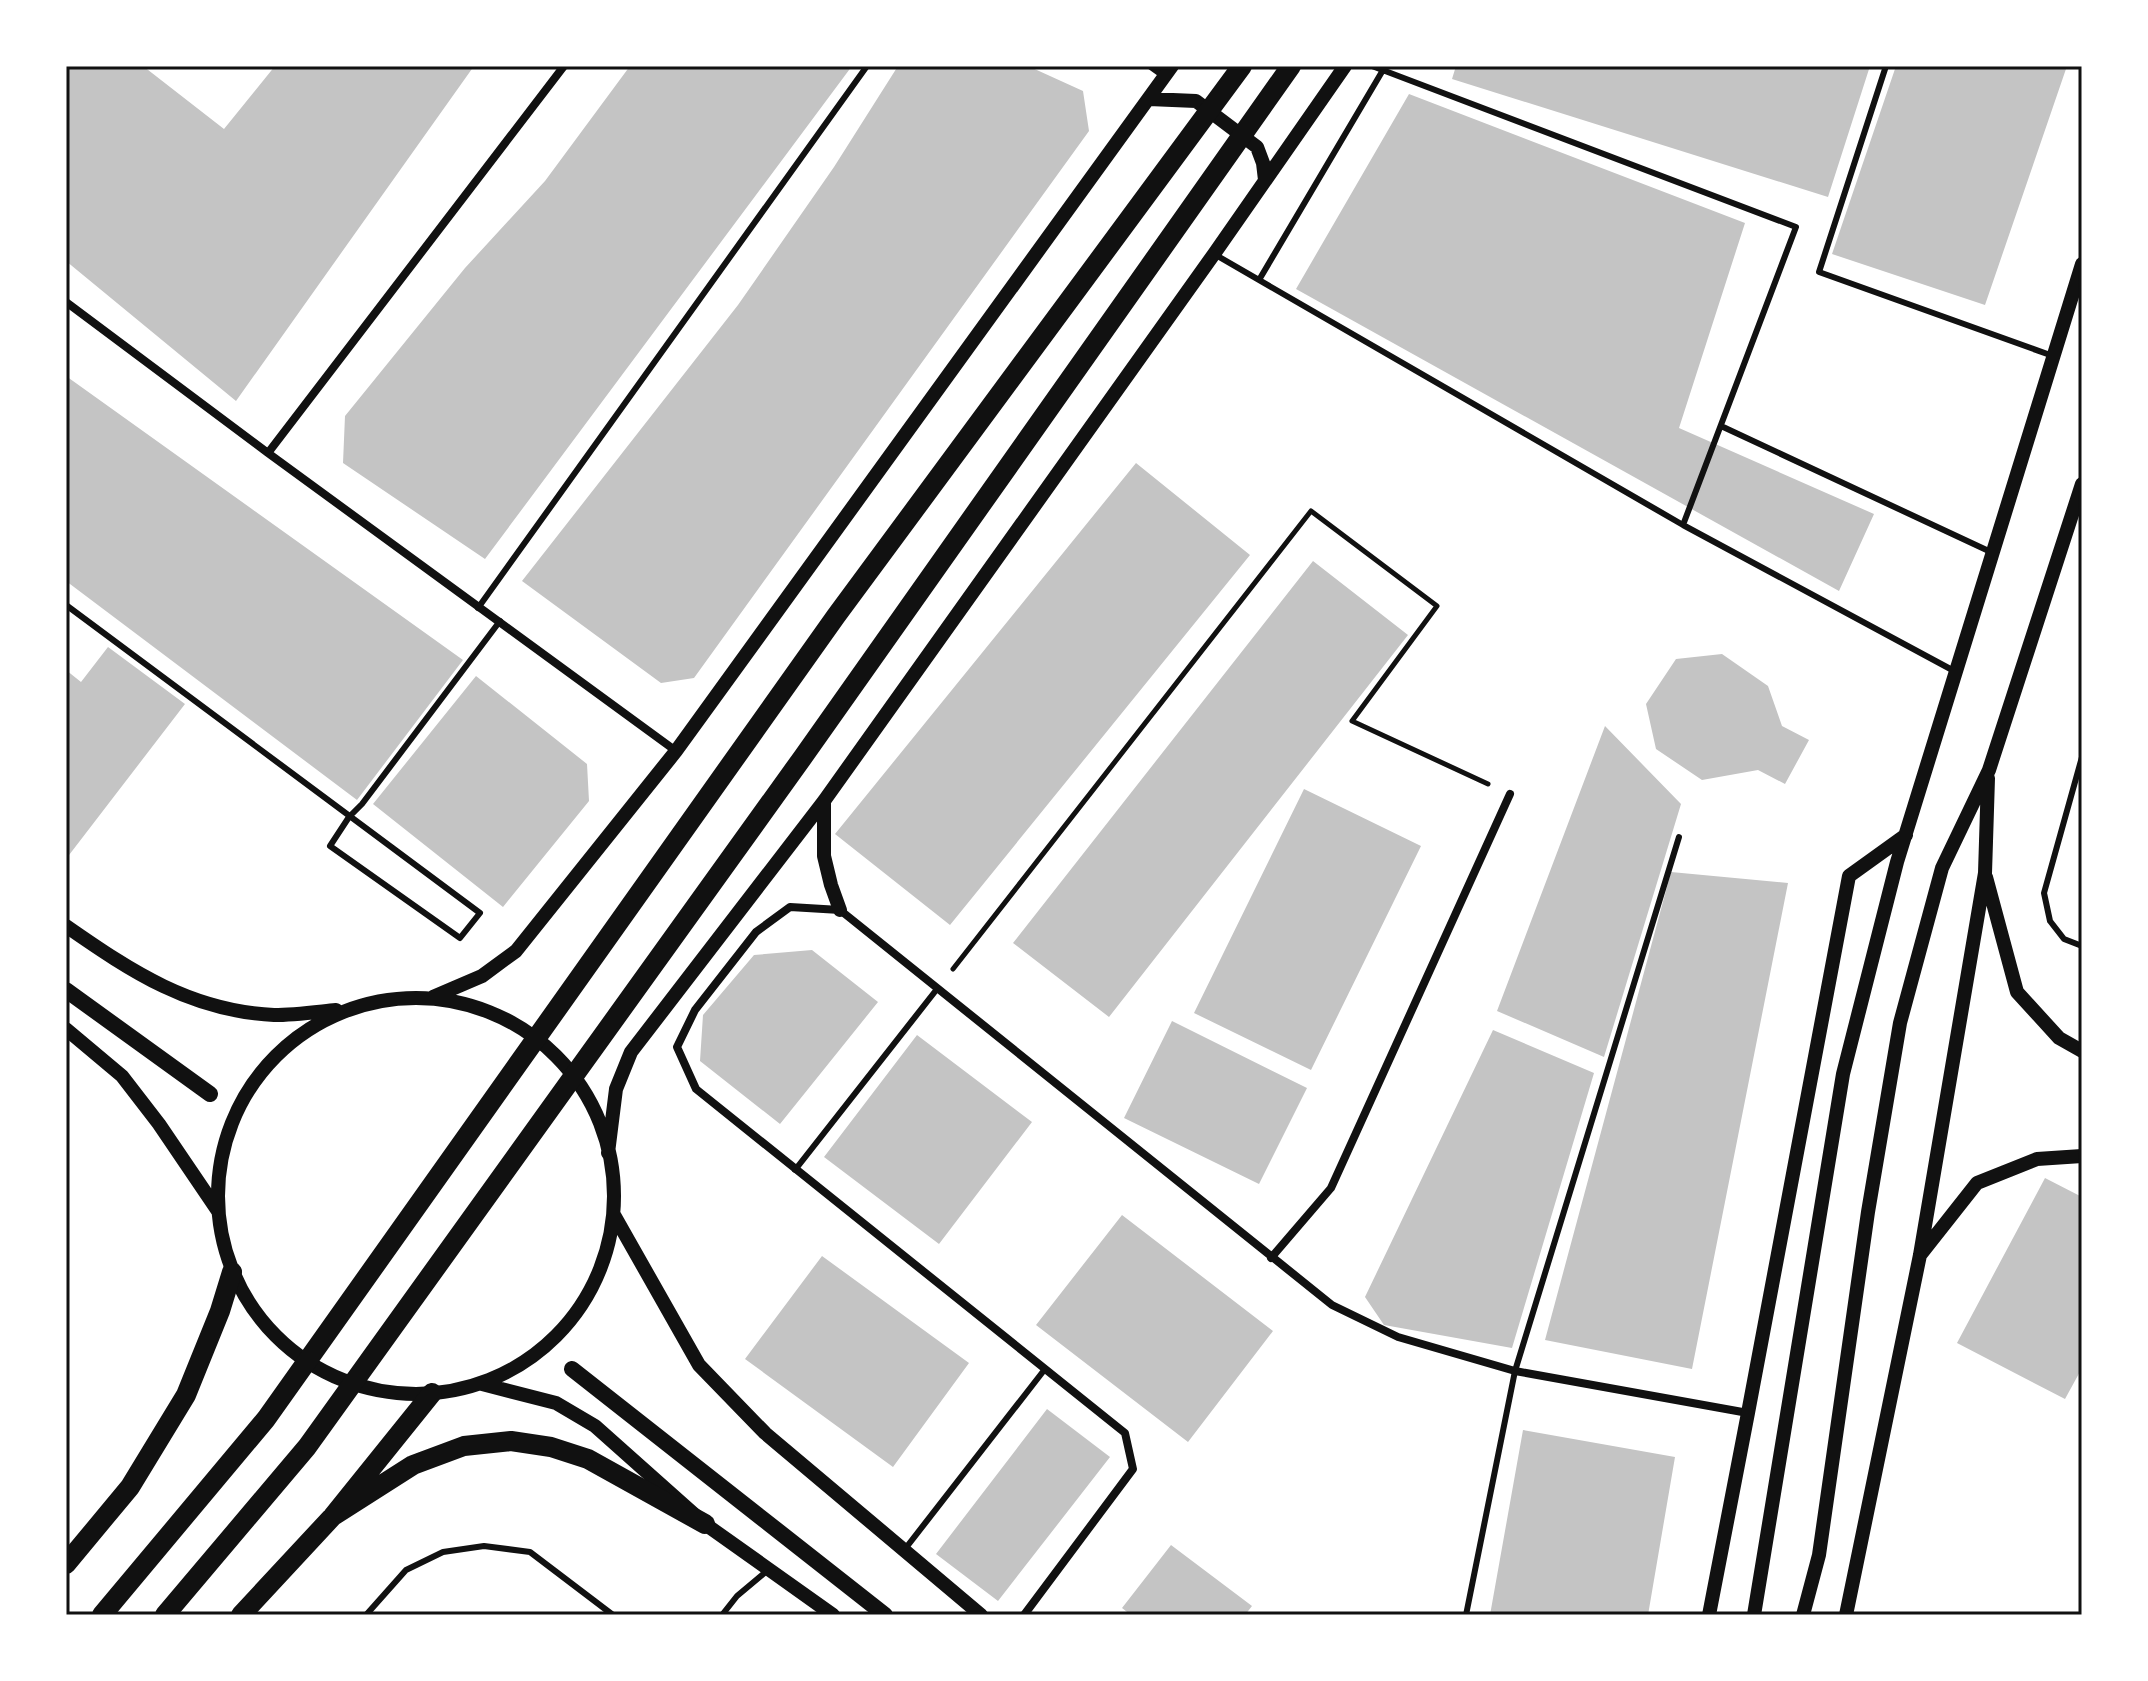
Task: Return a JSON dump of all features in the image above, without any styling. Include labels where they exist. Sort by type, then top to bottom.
[{"type":"main road","points":[[102,1615],[266,1419],[836,616],[1242,66]]},
{"type":"main road","points":[[165,1615],[307,1447],[803,757],[1291,66]]},
{"type":"main road","points":[[66,990],[210,1094]]},
{"type":"main road","points":[[66,1564],[130,1487],[186,1395],[220,1311],[232,1272]]},
{"type":"main road","points":[[572,1369],[885,1615]]},
{"type":"main road","points":[[242,1614],[333,1516],[432,1393]]},
{"type":"main road","points":[[333,1516],[413,1465],[464,1446],[511,1441],[551,1447],[588,1459],[705,1524]]},
{"type":"street","points":[[268,453],[564,66]]},
{"type":"street","points":[[66,926],[122,965],[168,990],[215,1006],[274,1015],[350,1009],[433,997],[482,976],[516,951],[676,751],[1169,71],[1151,66]]},
{"type":"street","points":[[608,1153],[616,1089],[631,1052],[824,801],[1345,66]]},
{"type":"street","points":[[1149,99],[1196,101],[1257,147],[1265,180]]},
{"type":"street","points":[[1754,1615],[1843,1074],[1897,862],[2082,264]]},
{"type":"street","points":[[66,302],[676,751]]},
{"type":"street","points":[[1803,1615],[1819,1555],[1866,1227],[1900,1023],[1942,868],[1989,770],[2076,521],[2082,484]]},
{"type":"street","points":[[1846,1615],[1920,1255],[1985,873],[1989,770]]},
{"type":"street","points":[[1271,1258],[1331,1188],[1510,794]]},
{"type":"street","points":[[824,801],[824,856],[840,910],[1332,1305],[1398,1337],[1515,1371],[1748,1413]]},
{"type":"street","points":[[1709,1615],[1849,876],[1906,835]]},
{"type":"street","points":[[1985,873],[2017,992],[2059,1038],[2082,1051]]},
{"type":"street","points":[[840,910],[790,907],[756,932],[695,1010],[677,1047],[696,1089],[1125,1433],[1133,1469],[1024,1615]]},
{"type":"street","points":[[350,1009],[311,1025],[275,1052],[242,1094],[224,1136],[217,1169],[218,1212],[232,1272],[264,1325],[312,1366],[369,1389],[432,1393],[482,1384],[529,1363],[568,1329],[594,1295],[609,1252],[614,1214],[614,1184],[608,1153],[590,1104],[568,1070],[535,1038],[487,1010],[433,997]]},
{"type":"street","points":[[66,1029],[122,1076],[159,1124],[218,1212]]},
{"type":"street","points":[[1920,1255],[1977,1183],[2037,1159],[2082,1156]]},
{"type":"street","points":[[614,1214],[699,1365],[765,1433],[981,1615]]},
{"type":"street","points":[[482,1384],[556,1403],[595,1426],[705,1524],[833,1615]]},
{"type":"lane","points":[[478,608],[867,66]]},
{"type":"lane","points":[[1372,66],[1796,227],[1683,525]]},
{"type":"lane","points":[[1886,66],[1819,272],[2053,356]]},
{"type":"lane","points":[[1259,280],[1383,70]]},
{"type":"lane","points":[[1214,254],[1683,525],[1956,672]]},
{"type":"lane","points":[[1721,426],[1993,553]]},
{"type":"lane","points":[[66,605],[349,817],[480,913],[460,938],[330,846],[349,817],[500,621]]},
{"type":"lane","points":[[2082,757],[2044,893],[2050,921],[2064,939],[2082,946]]},
{"type":"lane","points":[[1466,1615],[1515,1371],[1679,837]]},
{"type":"lane","points":[[795,1170],[937,989]]},
{"type":"lane","points":[[903,1551],[1045,1369]]},
{"type":"lane","points":[[366,1615],[406,1570],[443,1552],[484,1546],[530,1552],[613,1615]]},
{"type":"lane","points":[[722,1615],[737,1596],[769,1569]]},
{"type":"path","points":[[937,989],[1311,511],[1437,606],[1352,721],[1510,794]]},
{"type":"building","points":[[66,66],[143,66],[224,129],[275,66],[474,66],[236,401],[66,261]]},
{"type":"building","points":[[630,66],[852,66],[485,559],[343,463],[345,416],[465,268],[545,181]]},
{"type":"building","points":[[898,66],[1028,66],[1083,91],[1089,131],[694,678],[661,683],[522,581],[738,305],[834,167]]},
{"type":"building","points":[[1456,66],[1870,66],[1828,197],[1452,79]]},
{"type":"building","points":[[1896,66],[2067,66],[1985,305],[1832,254]]},
{"type":"building","points":[[1409,94],[1745,223],[1679,428],[1874,514],[1839,591],[1296,289]]},
{"type":"building","points":[[66,376],[463,660],[357,800],[66,581]]},
{"type":"building","points":[[1136,463],[1250,555],[950,925],[835,834]]},
{"type":"building","points":[[1313,561],[1408,635],[1109,1017],[1013,943]]},
{"type":"building","points":[[108,647],[185,704],[66,859],[66,670],[81,682]]},
{"type":"building","points":[[1722,654],[1768,686],[1782,726],[1809,740],[1785,784],[1758,770],[1702,780],[1656,749],[1646,704],[1676,659]]},
{"type":"building","points":[[476,676],[587,764],[589,801],[503,907],[373,804]]},
{"type":"building","points":[[1605,726],[1681,804],[1604,1057],[1497,1011]]},
{"type":"building","points":[[1304,789],[1421,846],[1311,1070],[1194,1013]]},
{"type":"building","points":[[1671,872],[1788,883],[1692,1369],[1545,1340]]},
{"type":"building","points":[[812,950],[878,1002],[780,1124],[700,1061],[703,1015],[754,955]]},
{"type":"building","points":[[1172,1021],[1307,1088],[1259,1184],[1124,1118]]},
{"type":"building","points":[[1493,1030],[1594,1073],[1512,1348],[1384,1325],[1365,1297]]},
{"type":"building","points":[[917,1035],[1032,1122],[939,1244],[824,1157]]},
{"type":"building","points":[[2045,1178],[2082,1197],[2082,1368],[2065,1399],[1957,1343]]},
{"type":"building","points":[[1122,1215],[1273,1331],[1188,1442],[1036,1325]]},
{"type":"building","points":[[822,1256],[969,1363],[893,1467],[745,1359]]},
{"type":"building","points":[[1047,1409],[1110,1457],[998,1601],[936,1554]]},
{"type":"building","points":[[1523,1430],[1675,1457],[1648,1615],[1490,1615]]},
{"type":"building","points":[[1171,1545],[1252,1606],[1245,1615],[1131,1615],[1122,1608]]}]
